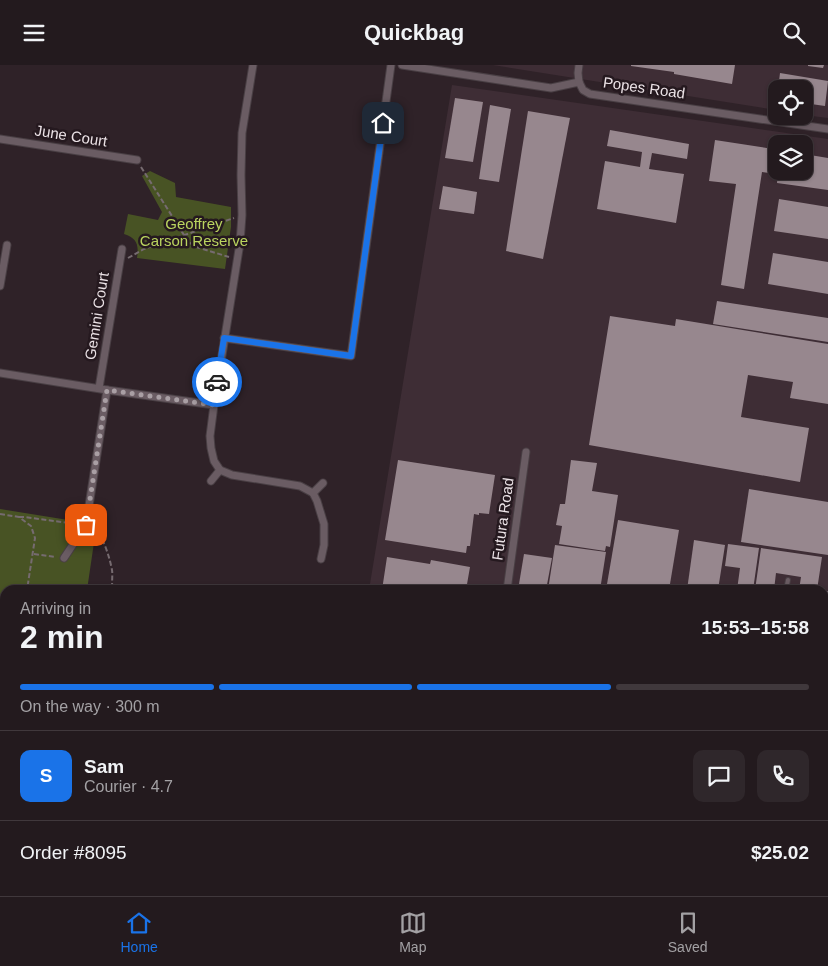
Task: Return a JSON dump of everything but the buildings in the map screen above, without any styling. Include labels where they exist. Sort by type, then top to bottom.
[{"type":"street","points":[[252,65],[242,133],[242,215],[237,260],[210,436],[214,461],[220,470],[232,475],[300,487],[313,493],[318,501],[324,524],[324,545],[321,559]]},
{"type":"street","points":[[224,338],[351,356],[391,65]]},
{"type":"street","points":[[402,65],[551,87],[579,82],[579,65]]},
{"type":"street","name":"Popes Road","points":[[579,82],[583,89],[590,94],[828,129]]},
{"type":"street","name":"June Court","points":[[0,139],[138,160]]},
{"type":"street","points":[[0,286],[7,245]]},
{"type":"street","name":"Gemini Court","points":[[99,388],[122,249]]},
{"type":"street","points":[[0,373],[214,405]]},
{"type":"street","points":[[64,558],[86,525],[107,390]]},
{"type":"street","name":"Futura Road","points":[[508,585],[526,452]]},
{"type":"street","points":[[211,481],[220,470]]},
{"type":"street","points":[[313,493],[323,483]]},
{"type":"lane","points":[[787,585],[788,579]]},
{"type":"path","points":[[138,160],[184,235],[193,246],[237,260]]},
{"type":"path","points":[[120,262],[144,249],[242,215]]},
{"type":"path","points":[[0,514],[86,525],[96,529],[109,557],[112,585]]},
{"type":"path","points":[[19,517],[31,526],[35,538],[28,585]]},
{"type":"path","points":[[33,554],[64,558]]},
{"type":"shaded area","points":[[493,65],[828,65],[828,118],[813,116],[813,80],[768,80],[768,109]]},
{"type":"shaded area","points":[[452,85],[800,135],[768,135],[768,180],[813,180],[813,137],[828,139],[828,585],[370,585]]},
{"type":"green space","name":"Geoffrey Carson Reserve","points":[[150,171],[175,183],[176,197],[231,207],[231,227],[225,269],[137,258],[138,249],[136,243],[132,238],[124,234],[128,214],[158,220],[162,212],[142,176]]},
{"type":"green space","points":[[0,509],[93,524],[96,529],[88,585],[0,585]]},
{"type":"way so far","points":[[86,525],[107,390],[214,405],[217,382]]},
{"type":"route","points":[[217,382],[224,338],[351,356],[383,123]]}]
